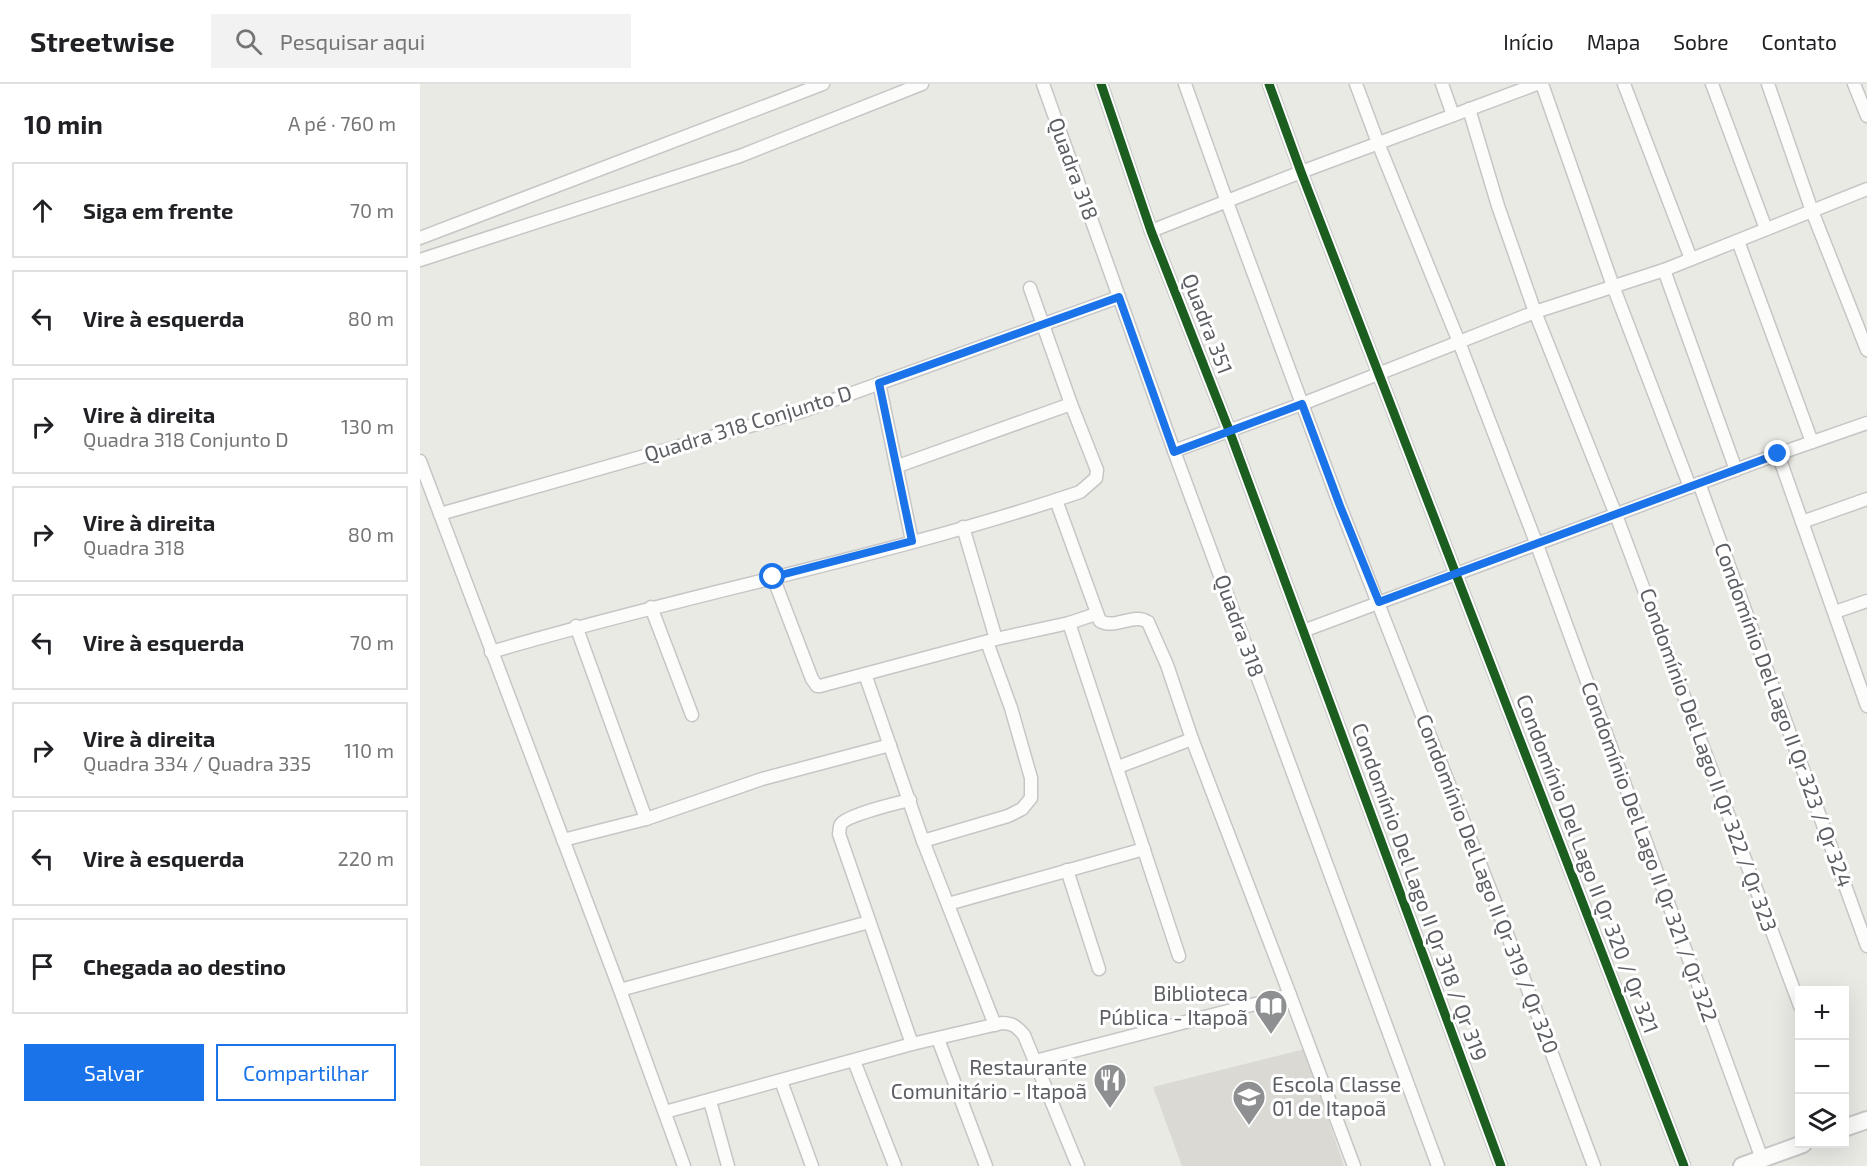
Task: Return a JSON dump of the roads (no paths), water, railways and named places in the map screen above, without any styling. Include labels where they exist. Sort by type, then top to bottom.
[{"type":"street","points":[[420,238],[823,84]]},
{"type":"street","points":[[420,260],[740,156],[922,84]]},
{"type":"street","name":"Quadra 318","points":[[1043,84],[1174,452],[1438,1166]]},
{"type":"street","name":"Quadra 351","points":[[1101,84],[1151,231],[1303,631]]},
{"type":"street","name":"Condomínio Del Lago II Qr 319 / Qr 320","points":[[1185,84],[1340,506],[1379,602],[1594,1166]]},
{"type":"street","name":"Condomínio Del Lago II Qr 320 / Qr 321","points":[[1269,84],[1684,1166]]},
{"type":"street","name":"Condomínio Del Lago II Qr 321 / Qr 322","points":[[1356,84],[1537,545],[1762,1159]]},
{"type":"street","points":[[1442,84],[1453,115]]},
{"type":"street","points":[[1624,84],[1691,259]]},
{"type":"street","points":[[1712,84],[1766,229]]},
{"type":"street","points":[[1768,84],[1812,211],[1866,342]]},
{"type":"street","points":[[1151,231],[1534,85]]},
{"type":"street","name":"Condomínio Del Lago II Qr 323 / Qr 324","points":[[1534,85],[1612,286],[1695,485],[1867,946]]},
{"type":"street","points":[[1859,85],[1867,116]]},
{"type":"street","name":"Condomínio Del Lago II Qr 322 / Qr 323","points":[[1469,109],[1498,207],[1536,312],[1616,514],[1795,993]]},
{"type":"street","points":[[1174,452],[1536,312],[1664,270],[1867,189]]},
{"type":"street","points":[[453,225],[462,246]]},
{"type":"street","points":[[1738,241],[1812,442]]},
{"type":"street","points":[[1664,270],[1736,470]]},
{"type":"street","points":[[491,652],[576,626],[912,541],[1080,492],[1096,478],[1097,470],[1030,288]]},
{"type":"street","name":"Quadra 318 Conjunto D","points":[[440,514],[803,411],[1119,297]]},
{"type":"street","points":[[879,383],[912,541]]},
{"type":"street","points":[[898,466],[1071,404]]},
{"type":"street","points":[[1303,631],[1867,423]]},
{"type":"street","points":[[1778,454],[1864,691],[1867,706]]},
{"type":"street","points":[[420,461],[684,1166]]},
{"type":"street","points":[[1802,522],[1867,499]]},
{"type":"street","points":[[1056,500],[1100,621],[1105,624],[1140,618],[1148,622],[1167,665],[1192,739],[1354,1166]]},
{"type":"street","points":[[923,841],[1008,816],[1022,809],[1031,798],[1032,792],[963,527]]},
{"type":"street","points":[[773,577],[814,683],[824,687],[991,640],[1069,623],[1096,614]]},
{"type":"street","points":[[1835,612],[1867,601]]},
{"type":"street","points":[[651,607],[692,715]]},
{"type":"street","points":[[1069,623],[1179,956]]},
{"type":"street","points":[[576,626],[646,819]]},
{"type":"street","name":"Condomínio Del Lago II Qr 318 / Qr 319","points":[[1303,631],[1502,1166]]},
{"type":"street","points":[[865,674],[923,841],[995,1025]]},
{"type":"street","points":[[1118,767],[1192,739]]},
{"type":"street","points":[[562,840],[646,819],[762,779],[890,745]]},
{"type":"street","points":[[910,800],[850,818],[841,824],[841,841],[912,1044]]},
{"type":"street","points":[[948,904],[1144,849]]},
{"type":"street","points":[[1067,870],[1099,969]]},
{"type":"street","points":[[620,990],[870,922]]},
{"type":"street","points":[[1035,1061],[1290,994]]},
{"type":"street","points":[[665,1113],[912,1044],[1009,1023],[1024,1035],[1078,1166]]},
{"type":"street","points":[[938,1039],[986,1166]]},
{"type":"street","points":[[854,1061],[895,1166]]},
{"type":"street","points":[[781,1081],[812,1166]]},
{"type":"street","points":[[710,1101],[728,1166]]},
{"type":"street","points":[[1849,1127],[1867,1120]]},
{"type":"street","points":[[1742,1166],[1795,1146]]},
{"type":"place","name":"Biblioteca Pública - Itapoã","points":[[1271,1035]]},
{"type":"place","name":"Restaurante Comunitário - Itapoã","points":[[1110,1109]]},
{"type":"place","name":"Escola Classe 01 de Itapoã","points":[[1249,1126]]}]
